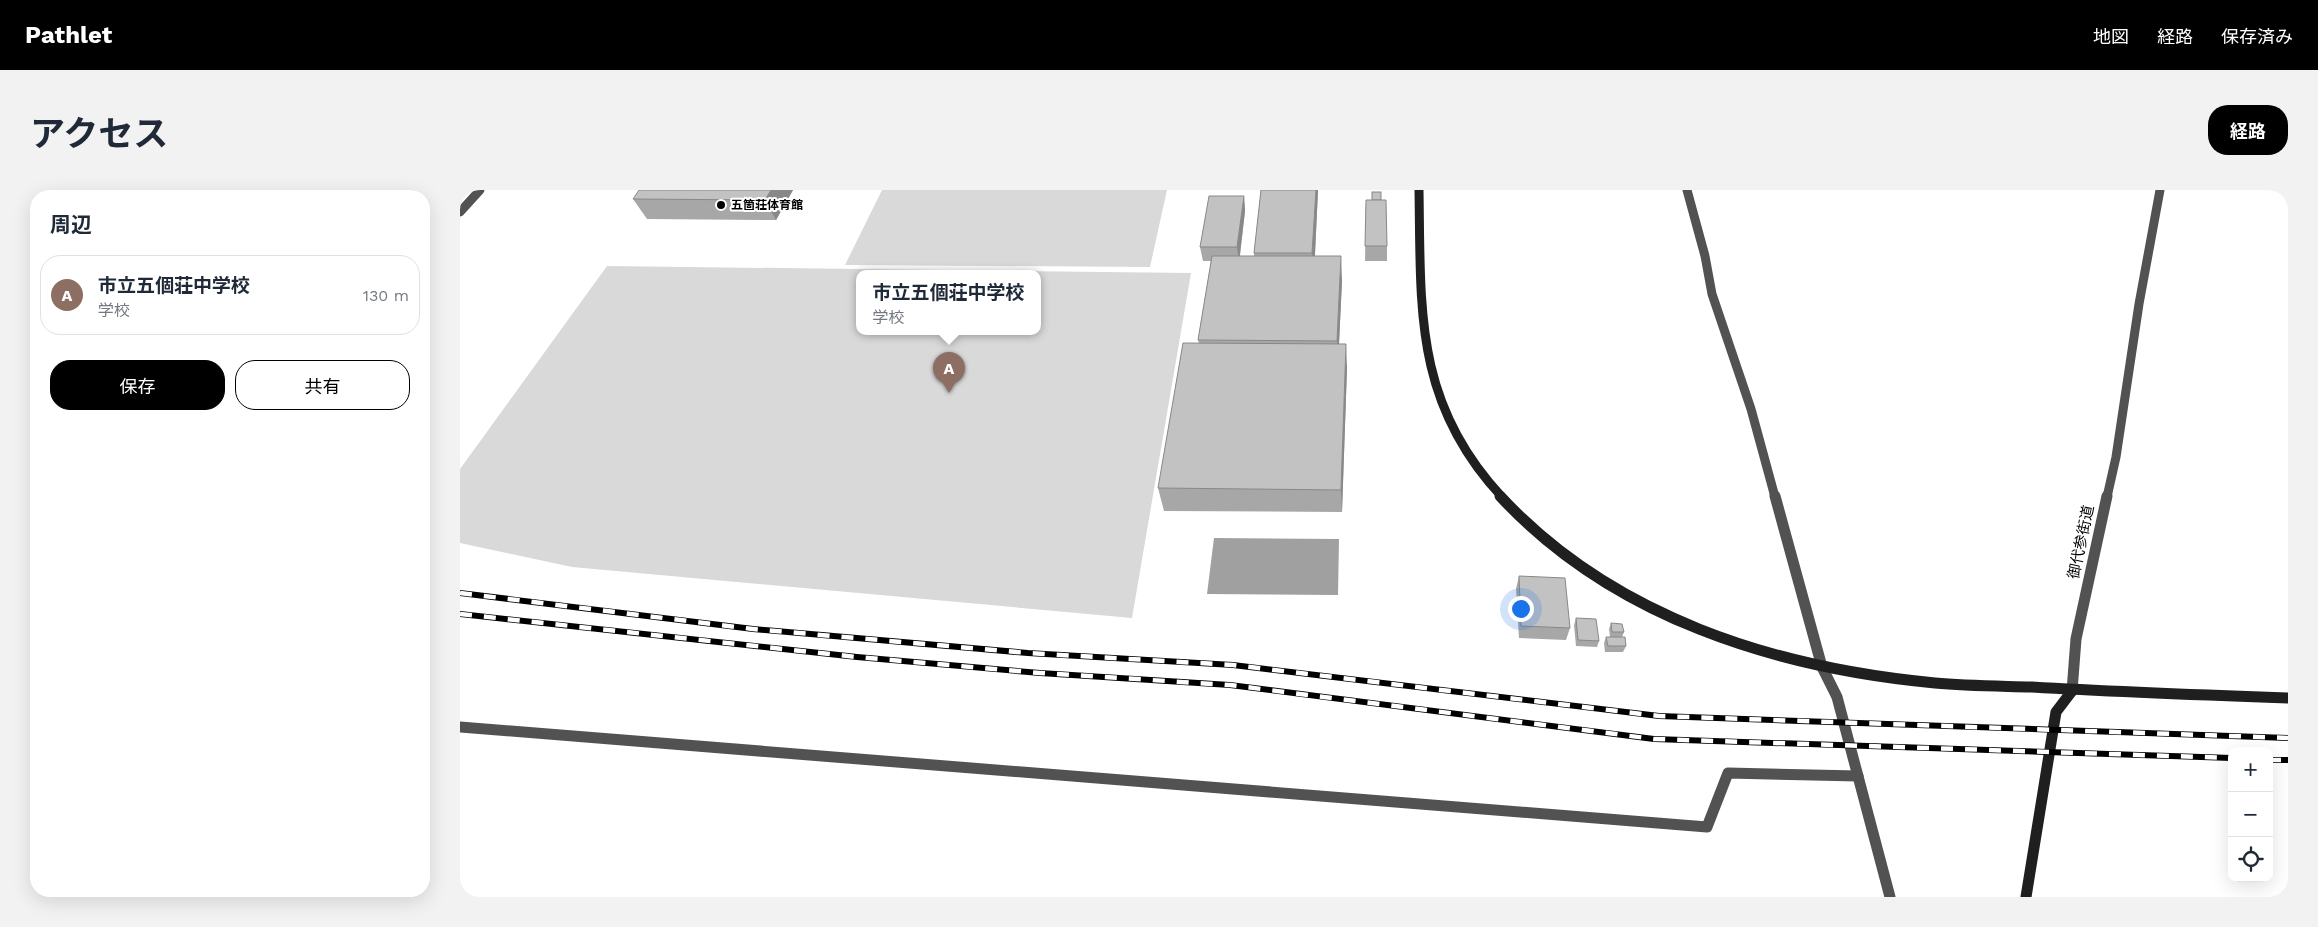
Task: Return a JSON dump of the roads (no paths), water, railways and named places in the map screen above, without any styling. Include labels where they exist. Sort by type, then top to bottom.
[{"type":"street","points":[[460,212],[480,190]]},
{"type":"street","points":[[1419,190],[1422,313],[1429,356],[1443,410],[1469,458],[1497,493],[1527,524],[1623,594],[1691,628],[1776,657],[1822,667],[1933,683],[2072,691],[2288,698]]},
{"type":"street","points":[[1687,190],[1705,256],[1712,294],[1751,409],[1822,667],[1837,697],[1890,897]]},
{"type":"street","name":"御代参街道","points":[[2072,691],[2076,638],[2116,457],[2139,304],[2160,190]]},
{"type":"street","points":[[2026,897],[2056,712],[2072,691]]},
{"type":"street","points":[[460,727],[1707,827],[1728,773],[1858,776]]},
{"type":"railway","points":[[460,593],[753,629],[1028,653],[1233,665],[1659,716],[2288,738]]},
{"type":"railway","points":[[460,614],[857,657],[1040,673],[1230,685],[1654,739],[2228,758]]},
{"type":"railway","points":[[2273,760],[2288,760]]},
{"type":"place","name":"五箇荘体育館","points":[[721,205]]},
{"type":"place","name":"市立五個荘中学校","points":[[949,393]]}]
